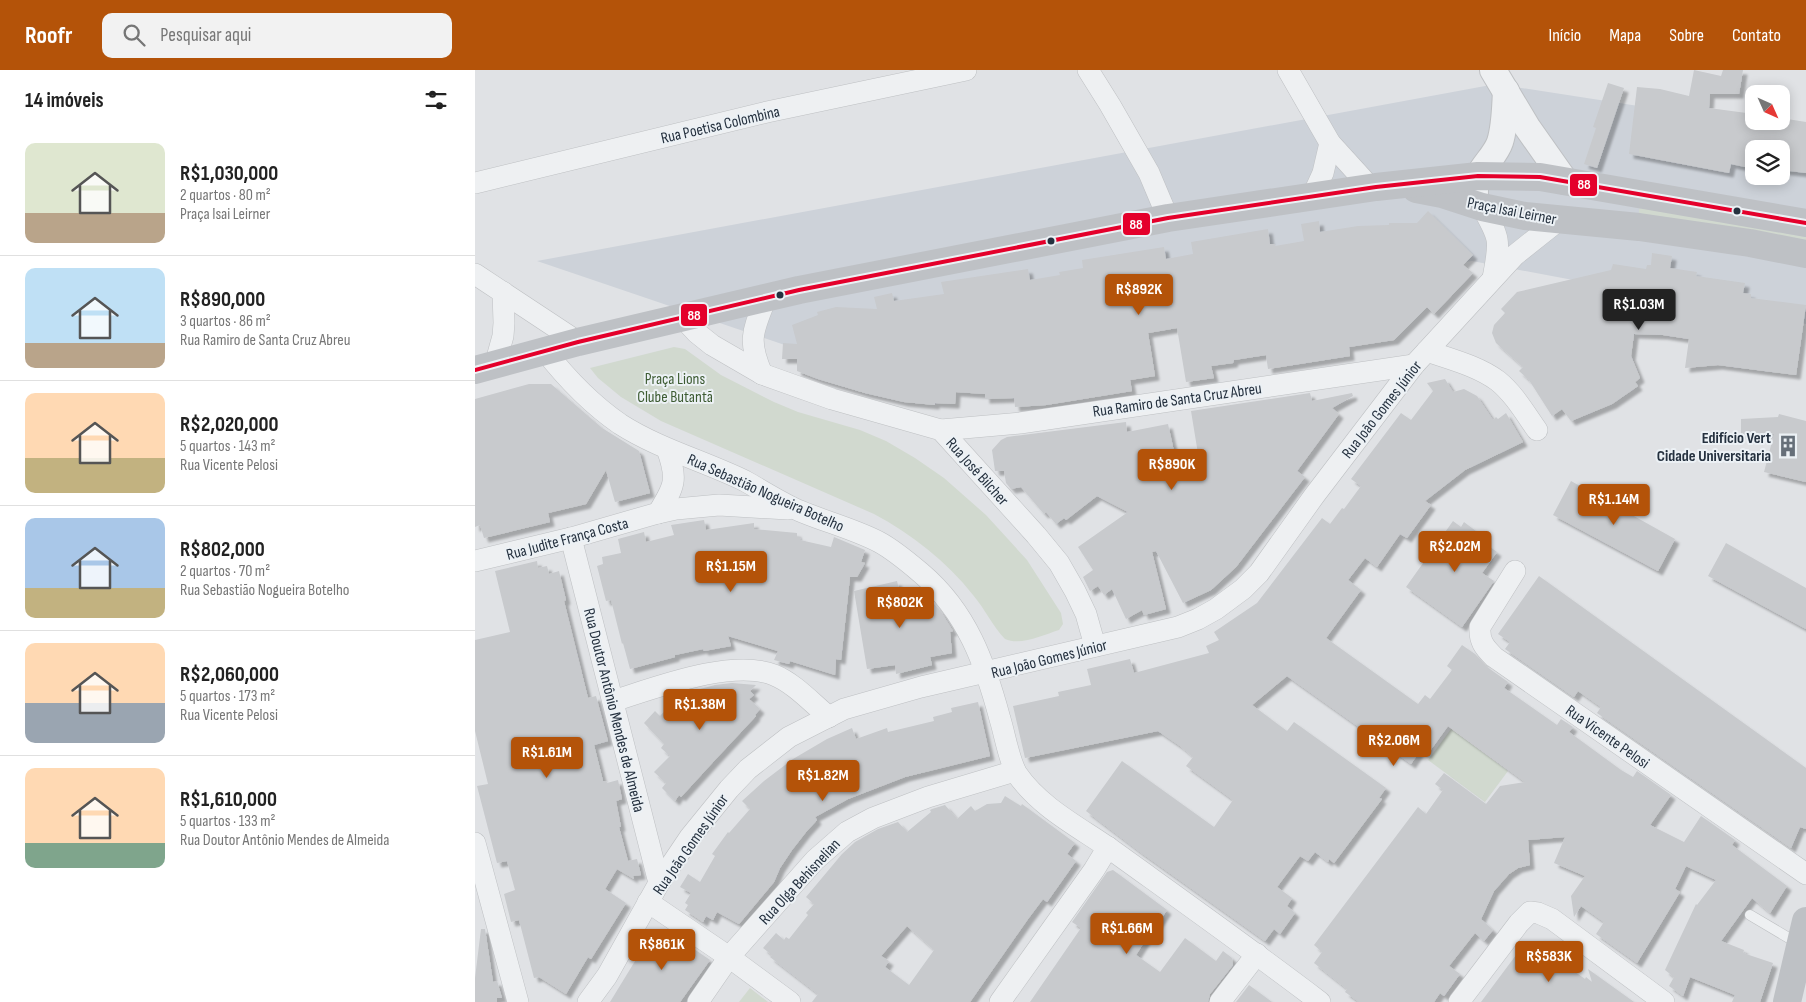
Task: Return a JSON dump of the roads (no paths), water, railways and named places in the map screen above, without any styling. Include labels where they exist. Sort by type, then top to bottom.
[{"type":"main road","name":"Praça Isai Leirner","points":[[1382,186],[1478,176],[1540,177],[1806,223]]},
{"type":"main road","points":[[485,368],[578,342],[799,290],[1168,218],[1382,186]]},
{"type":"main road","name":"Praça Isai Leirner","points":[[1382,186],[1443,194],[1482,207],[1525,216],[1603,222],[1750,243],[1806,254]]},
{"type":"main road","points":[[1603,222],[1608,188]]},
{"type":"main road","points":[[1787,1002],[1803,933]]},
{"type":"street","name":"Rua Poetisa Colombina","points":[[475,183],[767,112],[966,70]]},
{"type":"street","points":[[1088,70],[1149,173],[1168,218]]},
{"type":"street","points":[[1287,70],[1330,143],[1382,186]]},
{"type":"street","points":[[1493,278],[1498,249],[1497,236],[1475,192],[1475,184],[1478,176],[1493,156],[1500,142],[1500,81]]},
{"type":"street","points":[[1500,81],[1527,127],[1565,181]]},
{"type":"street","points":[[1313,195],[1323,173],[1330,143]]},
{"type":"street","name":"Rua João Gomes Júnior","points":[[588,1002],[607,976],[659,883],[690,837],[748,769],[789,737],[844,710],[921,687],[1178,627],[1198,620],[1243,588],[1259,573],[1314,496],[1420,358],[1493,278],[1529,242],[1559,220]]},
{"type":"street","points":[[475,274],[578,342]]},
{"type":"street","points":[[485,368],[503,336],[503,292]]},
{"type":"street","points":[[762,374],[753,348],[753,336],[766,298]]},
{"type":"street","name":"Rua José Bilcher","points":[[683,318],[712,345],[762,374],[832,399],[941,430],[1059,563],[1075,591],[1085,614],[1095,646]]},
{"type":"street","name":"Rua Sebastião Nogueira Botelho","points":[[545,351],[570,382],[621,424],[667,449],[744,481],[798,510],[880,543],[923,574],[947,598],[960,616],[975,643],[986,673],[1015,772]]},
{"type":"street","points":[[1420,358],[1471,367],[1498,381],[1511,393],[1537,430]]},
{"type":"street","name":"Rua Ramiro de Santa Cruz Abreu","points":[[941,430],[1020,422],[1420,358]]},
{"type":"street","points":[[658,513],[669,496],[674,480],[672,461],[667,449]]},
{"type":"street","name":"Rua Judite França Costa","points":[[475,561],[571,538],[658,513],[719,505],[798,510]]},
{"type":"street","name":"Rua Doutor Antônio Mendes de Almeida","points":[[571,538],[659,883]]},
{"type":"street","name":"Rua Vicente Pelosi","points":[[1515,571],[1480,627],[1479,636],[1482,646],[1494,657],[1806,874]]},
{"type":"street","points":[[613,701],[715,672],[753,670],[774,675],[791,685],[829,717]]},
{"type":"street","points":[[1015,772],[1052,809],[1257,954],[1320,1002]]},
{"type":"street","name":"Rua Olga Behisnelian","points":[[698,1002],[729,957],[815,860],[847,832],[873,818],[928,797],[1015,772]]},
{"type":"street","points":[[475,843],[518,1002]]},
{"type":"street","points":[[1000,1002],[1094,870],[1108,847]]},
{"type":"street","points":[[649,902],[791,1002]]},
{"type":"street","points":[[1459,1002],[1519,923],[1530,912],[1538,913],[1551,919],[1664,1002]]},
{"type":"street","points":[[1220,1002],[1257,954]]},
{"type":"lane","points":[[1750,915],[1803,933]]},
{"type":"place","name":"Edifício Vert Cidade Universitaria","points":[[1788,446]]},
{"type":"park label","name":"Praça Lions Clube Butantã","points":[[675,387]]}]
